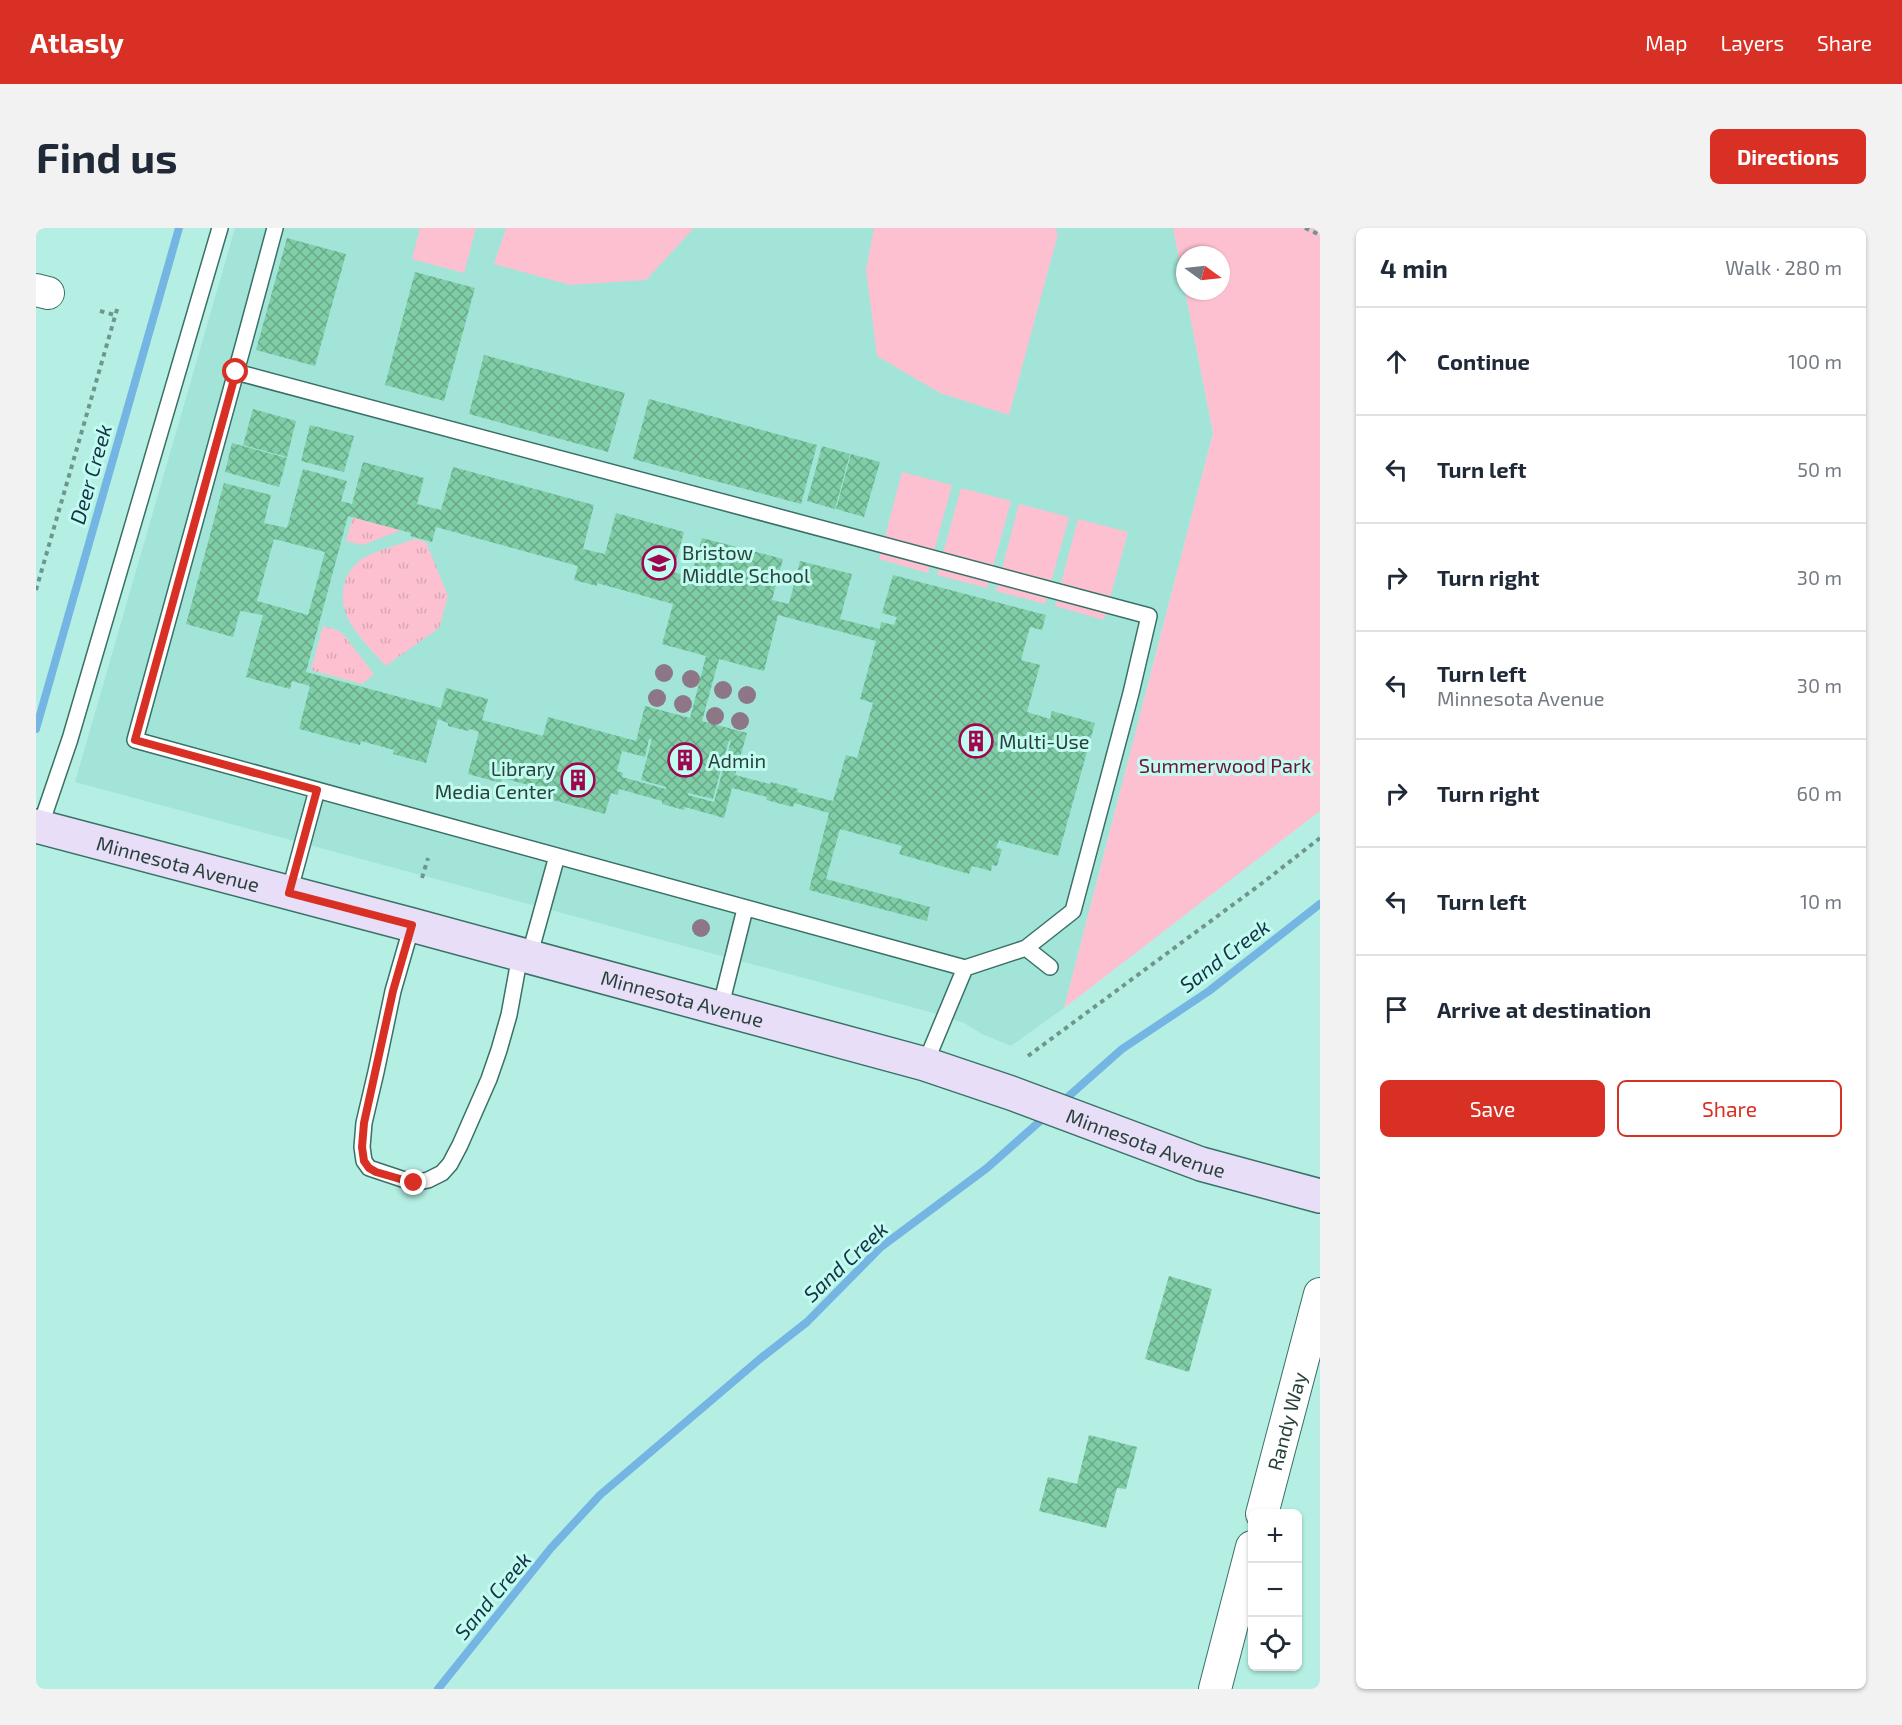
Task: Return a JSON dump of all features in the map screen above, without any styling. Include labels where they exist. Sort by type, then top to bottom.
[{"type":"street","name":"Minnesota Avenue","points":[[38,827],[412,925],[925,1064],[1011,1093],[1201,1164],[1320,1196]]},
{"type":"street","name":"Randy Way","points":[[1263,1509],[1320,1294]]},
{"type":"street","points":[[1215,1689],[1248,1562]]},
{"type":"lane","points":[[38,827],[70,739],[220,228]]},
{"type":"lane","points":[[236,372],[1149,616],[1073,911],[1026,948],[965,968],[135,740],[275,228]]},
{"type":"lane","points":[[289,893],[317,790]]},
{"type":"lane","points":[[412,925],[393,991],[364,1123],[362,1147],[364,1161],[369,1168],[414,1183],[428,1180],[442,1173],[450,1164],[489,1079],[500,1050],[525,956],[557,856]]},
{"type":"lane","points":[[720,1009],[745,909]]},
{"type":"lane","points":[[1026,948],[1050,967]]},
{"type":"lane","points":[[925,1064],[965,968]]},
{"type":"path","points":[[1305,228],[1320,235]]},
{"type":"path","points":[[36,590],[118,306]]},
{"type":"path","points":[[100,311],[115,315]]},
{"type":"path","points":[[1028,1056],[1320,838]]},
{"type":"path","points":[[422,878],[428,858]]},
{"type":"shaded area","name":"Bristow Middle School","points":[[235,228],[1173,228],[1177,246],[1176,300],[1187,300],[1213,433],[1064,1008],[1011,1046],[982,1034],[964,1023],[926,1011],[75,782]]},
{"type":"green space","points":[[420,228],[476,228],[464,273],[412,259]]},
{"type":"green space","points":[[506,228],[694,228],[646,280],[570,285],[494,264]]},
{"type":"green space","points":[[874,228],[1055,228],[1058,234],[1009,415],[940,393],[877,356],[866,270]]},
{"type":"green space","name":"Summerwood Park","points":[[1173,228],[1320,228],[1320,811],[1064,1008],[1213,433],[1187,300],[1230,300],[1230,246],[1176,246]]},
{"type":"green space","points":[[902,472],[952,485],[928,573],[879,559]]},
{"type":"green space","points":[[961,488],[1011,501],[987,588],[937,575]]},
{"type":"green space","points":[[1019,504],[1069,517],[1045,604],[996,591]]},
{"type":"green space","points":[[353,517],[401,530],[363,545],[346,541]]},
{"type":"green space","points":[[1078,519],[1128,532],[1104,620],[1055,606]]},
{"type":"green space","points":[[415,539],[426,542],[448,596],[439,628],[385,665],[348,619],[344,608],[344,585],[350,570],[362,559]]},
{"type":"green space","points":[[323,626],[343,634],[374,674],[362,684],[311,670]]},
{"type":"building","points":[[287,238],[346,254],[315,366],[256,350]]},
{"type":"building","points":[[415,272],[475,288],[444,401],[385,385]]},
{"type":"building","points":[[484,355],[625,393],[608,452],[469,414]]},
{"type":"building","points":[[649,399],[817,445],[801,504],[633,459]]},
{"type":"building","points":[[253,409],[296,421],[287,457],[243,445]]},
{"type":"building","points":[[310,425],[354,436],[344,472],[301,461]]},
{"type":"building","points":[[232,443],[287,458],[279,487],[225,472]]},
{"type":"building","points":[[822,446],[850,454],[835,509],[807,501]]},
{"type":"building","points":[[851,454],[880,462],[864,517],[836,509]]},
{"type":"building","points":[[363,462],[424,478],[417,504],[441,510],[453,467],[594,505],[583,549],[605,554],[616,513],[684,532],[673,572],[691,577],[702,538],[783,559],[772,600],[789,604],[800,561],[852,574],[840,619],[880,629],[881,622],[894,625],[897,617],[882,613],[893,575],[1046,615],[1042,630],[1030,627],[1021,660],[1040,665],[1027,712],[1050,719],[1052,711],[1095,723],[1058,856],[999,840],[996,848],[1002,849],[997,866],[992,865],[991,871],[972,866],[969,874],[899,854],[902,846],[840,829],[826,879],[930,907],[927,921],[809,890],[829,813],[794,803],[793,807],[766,800],[767,797],[732,788],[724,818],[685,807],[684,810],[662,804],[662,801],[619,789],[618,795],[611,793],[605,814],[538,796],[540,788],[502,778],[501,783],[468,774],[479,732],[448,726],[448,723],[438,719],[426,763],[393,754],[394,750],[361,741],[360,745],[299,729],[310,686],[292,681],[290,689],[246,677],[263,615],[240,611],[233,637],[186,624],[224,483],[271,495],[264,523],[287,528],[303,469],[347,481],[341,501],[352,504]],"holes":[[[348,516],[411,533],[410,536],[432,542],[436,527],[578,566],[574,580],[597,586],[597,583],[673,604],[662,644],[706,656],[690,718],[645,706],[636,741],[548,717],[543,736],[482,720],[488,699],[446,688],[441,708],[306,672]],[[274,539],[325,552],[308,615],[257,601]],[[778,615],[876,641],[860,699],[873,703],[857,758],[846,755],[833,801],[797,792],[798,789],[735,775],[747,733],[702,721],[719,659],[764,671]],[[649,739],[652,739],[641,780],[666,787],[666,789],[622,777],[623,773],[617,771],[622,751],[645,757]],[[729,740],[731,741],[714,802],[688,795],[688,793],[713,799]]]},
{"type":"building","points":[[1169,1276],[1212,1289],[1189,1372],[1145,1359]]},
{"type":"building","points":[[1089,1435],[1137,1447],[1126,1489],[1117,1488],[1106,1528],[1039,1511],[1048,1477],[1077,1484]]},
{"type":"waterway","name":"Deer Creek","points":[[36,729],[179,228]]},
{"type":"waterway","name":"Sand Creek","points":[[1061,1103],[1122,1049],[1209,991],[1320,904]]},
{"type":"waterway","name":"Sand Creek","points":[[438,1689],[551,1548],[600,1495],[761,1358],[807,1322],[881,1247],[987,1168],[1047,1115]]},
{"type":"place","name":"Bristow Middle School","points":[[659,563]]},
{"type":"place","name":"Multi-Use","points":[[976,741]]},
{"type":"place","name":"Admin","points":[[685,760]]},
{"type":"place","name":"Library Media Center","points":[[578,780]]},
{"type":"route","points":[[236,372],[135,740],[317,790],[289,893],[412,925],[393,991],[364,1123],[362,1147],[364,1161],[369,1168],[414,1183]]}]
